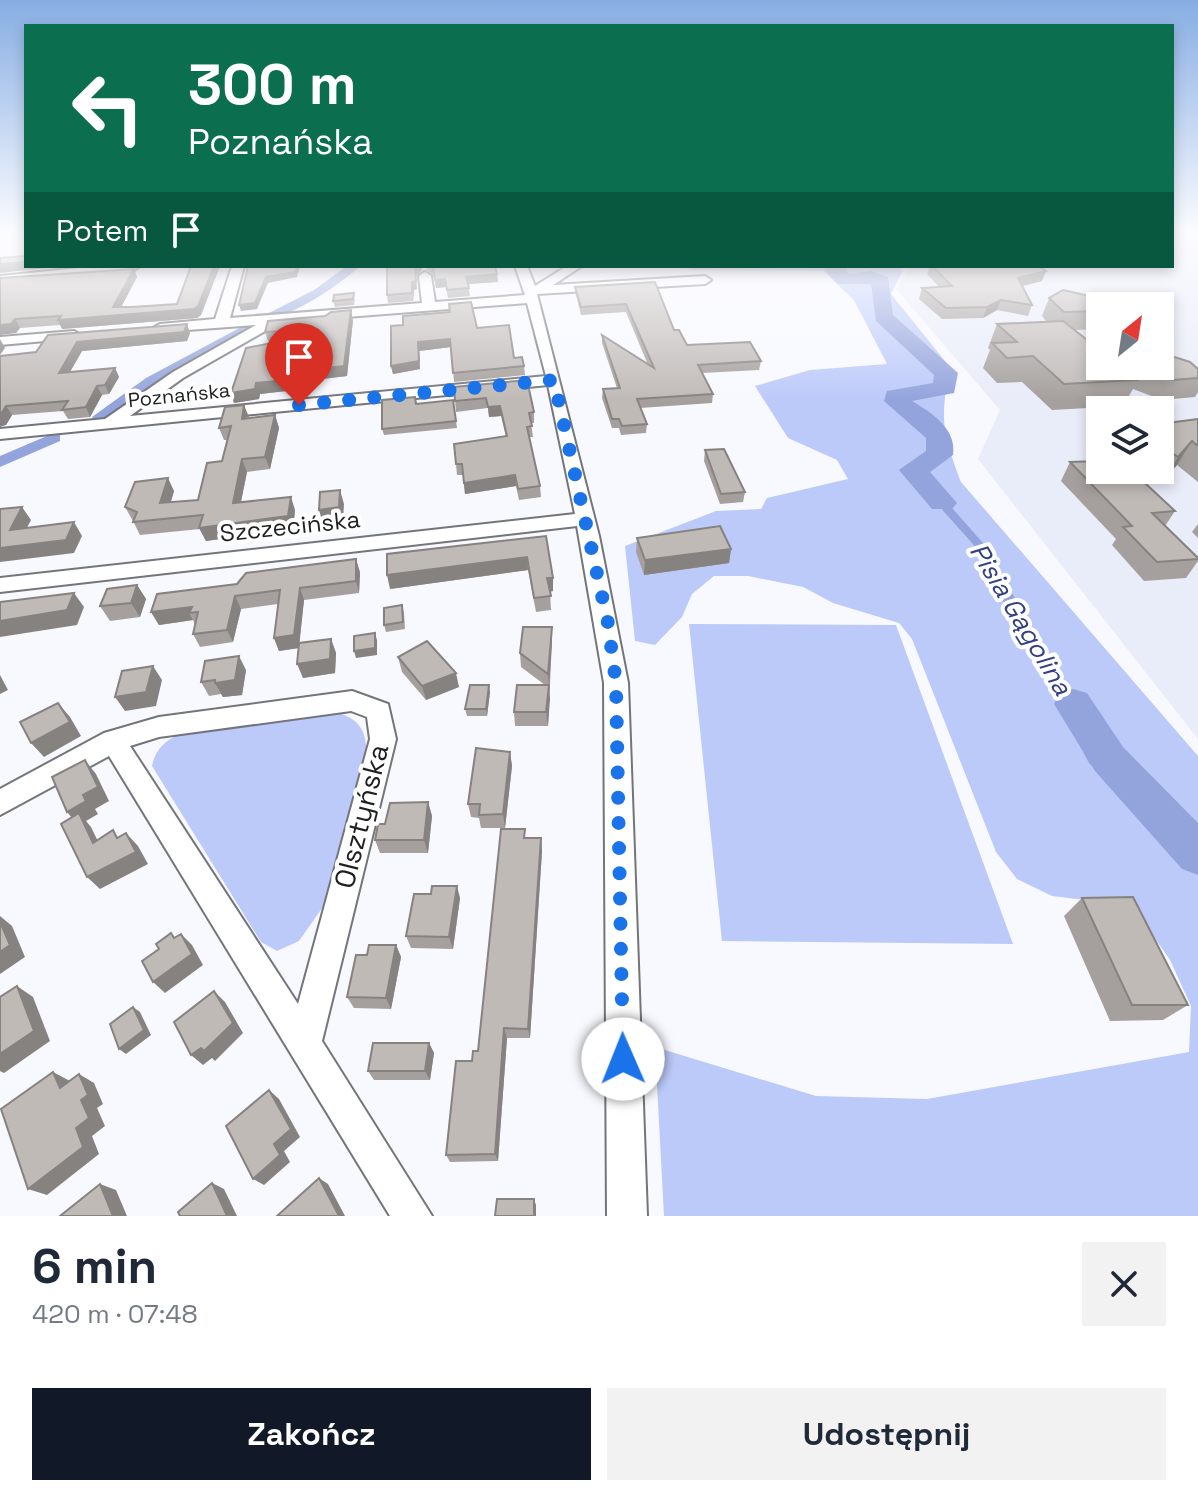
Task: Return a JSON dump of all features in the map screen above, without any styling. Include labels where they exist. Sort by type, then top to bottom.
[{"type":"street","points":[[221,324],[232,288]]},
{"type":"street","points":[[427,288],[429,307]]},
{"type":"street","points":[[530,288],[554,380],[608,623],[616,683],[627,1216]]},
{"type":"street","points":[[532,294],[542,288]]},
{"type":"street","points":[[142,330],[429,307],[609,288]]},
{"type":"street","points":[[108,424],[158,387],[262,327],[264,320]]},
{"type":"street","points":[[0,341],[95,334]]},
{"type":"street","points":[[217,354],[256,350]]},
{"type":"street","name":"Poznańska","points":[[0,434],[554,380]]},
{"type":"street","name":"Szczecińska","points":[[0,585],[585,519]]},
{"type":"street","name":"Olsztyńska","points":[[0,803],[113,741],[159,727],[352,701],[379,711],[383,739],[304,1044]]},
{"type":"street","points":[[113,741],[412,1216]]},
{"type":"shaded area","points":[[841,288],[894,288],[891,294],[949,366],[944,426],[961,482],[1198,756],[1198,1216],[664,1216],[655,1047],[816,1096],[927,1099],[1189,1052],[1191,1006],[1170,960],[1145,924],[1093,901],[1052,896],[1017,879],[996,852],[912,639],[899,623],[833,603],[803,587],[748,576],[714,576],[692,594],[682,617],[655,645],[635,641],[625,546],[716,511],[761,509],[767,498],[848,479],[837,460],[788,438],[755,386],[810,370],[887,364],[854,300]]},
{"type":"shaded area","points":[[897,288],[1198,288],[1198,739],[978,459],[1000,410]]},
{"type":"shaded area","points":[[689,624],[896,625],[1013,944],[722,941]]},
{"type":"shaded area","points":[[333,712],[354,720],[362,730],[366,752],[325,904],[299,941],[277,951],[261,942],[152,766],[162,746],[180,734]]},
{"type":"water","points":[[916,467],[983,543],[1106,756],[1198,843],[1198,867],[1089,763],[973,544],[910,474]]},
{"type":"building","points":[[0,288],[124,288],[113,307],[177,304],[183,288],[205,288],[194,309],[58,320],[61,316],[15,319],[11,324],[0,325]]},
{"type":"building","points":[[243,288],[261,288],[255,303],[239,305]]},
{"type":"building","points":[[387,288],[412,288],[412,293],[387,295]]},
{"type":"building","points":[[575,288],[657,288],[674,330],[679,330],[687,345],[750,342],[761,361],[698,365],[713,394],[637,399],[647,424],[622,426],[619,419],[612,419],[603,389],[620,388],[602,335],[654,368],[626,304],[581,307]]},
{"type":"building","points":[[922,288],[1023,288],[1032,305],[1001,300],[987,307],[946,308]]},
{"type":"building","points":[[1063,290],[1086,295],[1086,311],[1064,312],[1049,298]]},
{"type":"building","points":[[354,293],[353,299],[333,301],[334,295]]},
{"type":"building","points":[[471,302],[477,328],[509,325],[514,358],[522,357],[524,366],[453,373],[450,339],[418,342],[419,361],[391,366],[391,326],[403,325],[403,316],[450,312],[449,304]]},
{"type":"building","points":[[351,310],[344,366],[311,370],[310,378],[256,383],[255,389],[231,393],[246,348],[287,340],[285,331],[265,332],[268,321],[325,316],[331,312]]},
{"type":"building","points":[[1063,321],[1086,339],[1086,380],[1137,380],[1064,384],[1033,356],[1007,358],[992,343],[1017,342],[997,324]]},
{"type":"building","points":[[187,324],[184,332],[77,342],[59,373],[115,368],[105,385],[97,386],[86,407],[62,410],[68,401],[6,406],[0,416],[0,356],[36,352],[48,335]]},
{"type":"building","points":[[1174,357],[1190,362],[1198,369],[1198,378],[1174,380]]},
{"type":"building","points":[[527,380],[534,412],[529,413],[532,426],[527,427],[540,486],[518,489],[515,475],[464,483],[462,464],[456,464],[454,444],[507,436],[500,406],[488,407],[486,398],[455,401],[454,387]]},
{"type":"building","points":[[415,397],[416,404],[453,400],[456,421],[382,429],[382,400]]},
{"type":"building","points":[[244,405],[242,419],[275,415],[265,457],[242,459],[233,503],[291,497],[288,516],[199,528],[203,515],[133,522],[137,512],[125,507],[135,482],[168,478],[160,503],[198,500],[207,463],[222,461],[231,426],[219,428],[225,407]]},
{"type":"building","points":[[1198,419],[1198,446],[1192,441],[1178,457],[1174,454],[1174,422]]},
{"type":"building","points":[[724,449],[745,492],[721,494],[705,450]]},
{"type":"building","points":[[1086,461],[1086,479],[1070,462]]},
{"type":"building","points":[[1091,484],[1146,484],[1175,511],[1152,513],[1198,559],[1157,562],[1123,527],[1132,526]]},
{"type":"building","points":[[340,490],[339,507],[319,510],[320,492]]},
{"type":"building","points":[[22,507],[10,530],[74,522],[66,540],[0,548],[0,509]]},
{"type":"building","points":[[720,526],[731,549],[645,560],[637,538]]},
{"type":"building","points":[[546,536],[553,578],[547,578],[551,596],[534,598],[527,557],[387,575],[387,554]]},
{"type":"building","points":[[356,559],[356,581],[300,588],[294,635],[274,638],[280,590],[235,596],[227,630],[193,634],[198,612],[189,613],[192,607],[151,612],[157,594],[237,584],[246,573]]},
{"type":"building","points":[[137,585],[131,603],[100,606],[107,589]]},
{"type":"building","points":[[74,593],[67,610],[0,621],[0,602]]},
{"type":"building","points":[[402,605],[403,622],[384,625],[384,608]]},
{"type":"building","points":[[523,627],[552,627],[548,674],[520,653]]},
{"type":"building","points":[[375,633],[375,648],[354,651],[354,636]]},
{"type":"building","points":[[331,639],[330,659],[297,664],[299,643]]},
{"type":"building","points":[[427,641],[456,673],[422,686],[398,657]]},
{"type":"building","points":[[239,656],[235,680],[201,682],[205,661]]},
{"type":"building","points":[[153,666],[146,692],[115,697],[122,671]]},
{"type":"building","points":[[470,685],[489,685],[486,709],[465,709]]},
{"type":"building","points":[[517,685],[549,685],[546,712],[514,712]]},
{"type":"building","points":[[58,703],[70,722],[31,743],[20,722]]},
{"type":"building","points":[[476,748],[510,752],[503,814],[479,815],[480,804],[468,804]]},
{"type":"building","points":[[85,760],[98,787],[83,795],[86,801],[67,812],[52,777]]},
{"type":"building","points":[[428,802],[424,840],[375,840],[378,824],[385,824],[390,803]]},
{"type":"building","points":[[79,813],[93,843],[113,830],[117,838],[126,833],[136,852],[87,877],[61,824]]},
{"type":"building","points":[[501,829],[525,829],[524,838],[541,838],[528,1029],[504,1028],[495,1154],[446,1155],[456,1061],[472,1061],[473,1051],[478,1051]]},
{"type":"building","points":[[432,886],[457,886],[449,937],[406,936],[414,894],[431,894]]},
{"type":"building","points":[[1133,897],[1188,1005],[1132,1005],[1082,898]]},
{"type":"building","points":[[0,922],[10,945],[0,952]]},
{"type":"building","points":[[171,933],[174,938],[181,934],[192,954],[153,982],[142,961],[159,949],[156,944]]},
{"type":"building","points":[[369,945],[396,945],[386,998],[347,997],[356,955],[367,955]]},
{"type":"building","points":[[17,986],[34,1031],[0,1054],[0,997]]},
{"type":"building","points":[[214,991],[233,1023],[204,1051],[201,1048],[191,1055],[174,1022]]},
{"type":"building","points":[[133,1007],[144,1030],[119,1049],[110,1024]]},
{"type":"building","points":[[373,1043],[429,1043],[425,1071],[368,1071]]},
{"type":"building","points":[[53,1072],[60,1088],[79,1074],[88,1095],[81,1100],[89,1118],[76,1128],[83,1147],[28,1189],[1,1109]]},
{"type":"building","points":[[269,1090],[291,1129],[274,1144],[280,1155],[253,1179],[226,1126]]},
{"type":"building","points":[[319,1178],[339,1216],[277,1216]]},
{"type":"building","points":[[212,1183],[227,1216],[180,1216],[178,1212]]},
{"type":"building","points":[[100,1184],[113,1216],[60,1216]]},
{"type":"building","points":[[497,1199],[534,1199],[534,1216],[495,1216]]},
{"type":"waterway","points":[[273,314],[325,288]]},
{"type":"waterway","name":"Pisia Gągolina","points":[[881,288],[883,317],[946,373],[945,388],[896,396],[896,401],[920,417],[939,438],[939,455],[913,470],[942,503]]},
{"type":"waterway","points":[[100,417],[151,381],[247,328]]},
{"type":"waterway","points":[[0,462],[54,438]]},
{"type":"waterway","name":"Pisia Gągolina","points":[[1073,704],[1109,759],[1198,854]]},
{"type":"route","points":[[299,405],[554,380],[608,623],[616,683],[623,1059]]}]
